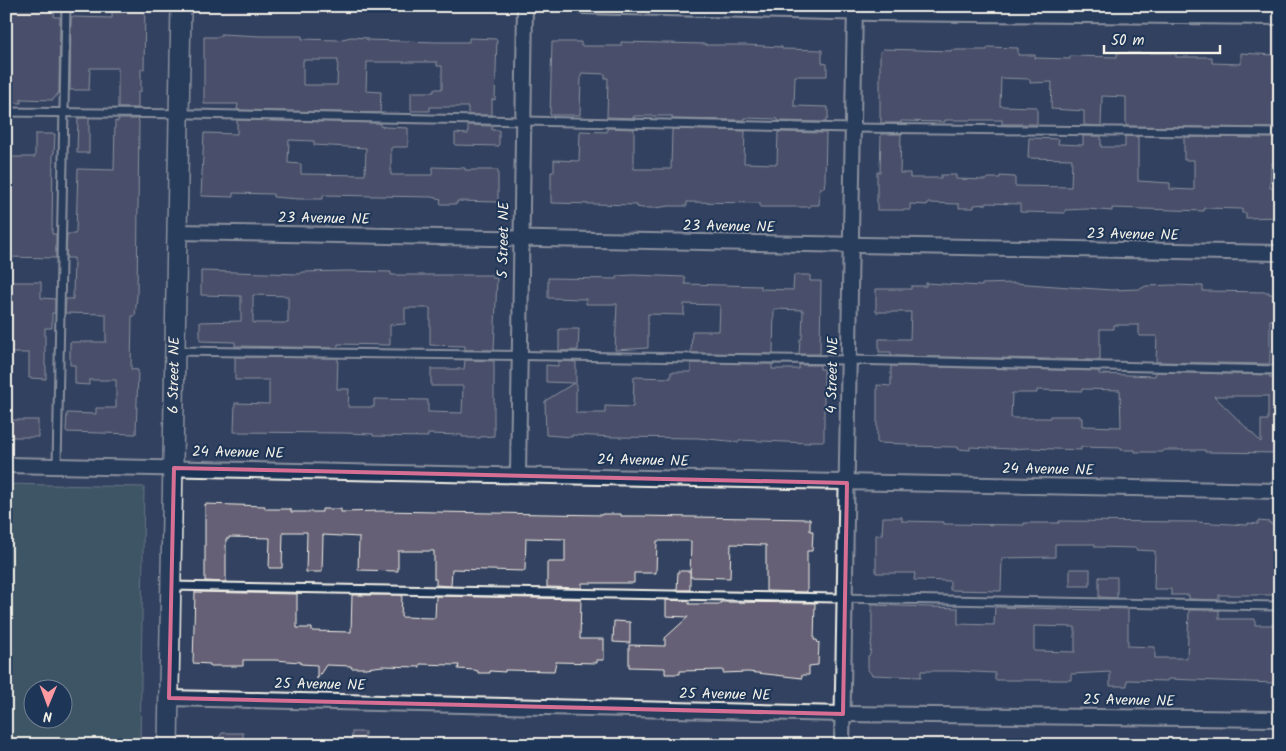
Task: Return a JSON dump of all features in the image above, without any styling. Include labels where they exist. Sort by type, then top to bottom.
[{"type":"street","name":"6 Street NE","points":[[168,745],[182,6]]},
{"type":"street","name":"5 Street NE","points":[[518,474],[520,238],[525,6]]},
{"type":"street","points":[[582,6],[1280,17]]},
{"type":"street","name":"4 Street NE","points":[[842,745],[855,9]]},
{"type":"street","name":"23 Avenue NE","points":[[177,232],[1280,253]]},
{"type":"street","name":"24 Avenue NE","points":[[6,465],[1280,491]]},
{"type":"street","name":"25 Avenue NE","points":[[169,698],[843,714],[1280,719]]},
{"type":"lane","points":[[56,466],[66,6]]},
{"type":"lane","points":[[6,112],[853,128],[1280,133]]},
{"type":"lane","points":[[175,351],[849,360],[1280,370]]},
{"type":"lane","points":[[170,586],[1280,606]]},
{"type":"highlighted area","points":[[174,468],[847,483],[843,714],[169,698]]},
{"type":"green space","points":[[6,484],[144,487],[140,745],[6,745]]},
{"type":"building","points":[[112,6],[145,6],[144,69],[141,69],[141,92],[138,91],[138,108],[118,108],[118,68],[90,68],[89,90],[70,90],[71,17],[112,18]]},
{"type":"building","points":[[6,7],[55,8],[54,17],[60,17],[59,92],[53,100],[21,99],[21,103],[6,102]]},
{"type":"building","points":[[221,34],[302,36],[302,39],[338,40],[351,37],[367,38],[367,40],[437,42],[469,42],[469,38],[497,39],[495,100],[492,99],[492,115],[468,115],[468,107],[430,107],[430,111],[411,111],[411,92],[434,92],[434,89],[442,89],[442,66],[437,66],[437,62],[367,62],[366,91],[381,92],[380,113],[237,110],[238,104],[204,104],[204,37],[221,36]],"holes":[[[303,60],[338,60],[337,85],[303,85]]]},
{"type":"building","points":[[552,42],[581,42],[581,46],[621,46],[621,42],[745,45],[782,47],[782,49],[822,50],[822,63],[827,64],[827,76],[795,76],[794,106],[828,107],[828,119],[826,119],[826,122],[745,118],[745,120],[672,119],[672,116],[607,117],[608,78],[605,78],[605,74],[582,73],[580,115],[550,115]]},
{"type":"building","points":[[988,47],[1018,48],[1018,55],[1035,55],[1035,58],[1070,59],[1070,56],[1117,57],[1117,53],[1171,53],[1176,54],[1176,57],[1212,57],[1212,63],[1241,64],[1241,53],[1274,55],[1273,99],[1280,99],[1280,128],[1126,126],[1126,97],[1102,96],[1101,126],[1084,125],[1084,111],[1051,109],[1052,82],[1030,83],[1030,79],[1001,78],[1000,106],[1037,107],[1037,124],[1002,124],[1002,120],[901,121],[901,123],[881,123],[880,52],[883,49],[951,51],[987,50]]},
{"type":"building","points":[[78,118],[89,118],[89,153],[77,153]]},
{"type":"building","points":[[118,119],[138,119],[139,122],[137,296],[135,316],[132,316],[131,369],[138,370],[136,434],[66,432],[67,413],[96,414],[96,408],[116,408],[116,380],[89,380],[89,385],[75,384],[75,365],[70,365],[70,342],[106,342],[106,314],[65,313],[66,299],[73,299],[74,258],[66,258],[67,234],[75,234],[76,232],[78,169],[114,170],[115,121],[118,122]]},
{"type":"building","points":[[237,120],[380,123],[380,126],[385,127],[408,128],[408,147],[391,148],[391,175],[432,175],[433,167],[465,168],[465,170],[498,170],[498,202],[457,201],[457,204],[440,204],[441,199],[432,197],[323,195],[323,199],[299,199],[273,197],[273,194],[233,193],[233,197],[201,196],[204,133],[237,134]],"holes":[[[289,140],[314,141],[314,145],[366,148],[365,175],[301,174],[301,164],[288,163]]]},
{"type":"building","points":[[468,125],[492,126],[492,130],[499,130],[499,146],[455,145],[455,133],[468,134]]},
{"type":"building","points":[[607,128],[634,129],[634,169],[671,169],[672,129],[745,131],[744,163],[777,164],[778,132],[826,133],[825,181],[824,188],[820,188],[819,205],[810,205],[810,207],[760,207],[760,203],[687,202],[687,206],[642,208],[637,207],[637,205],[551,203],[551,172],[554,172],[554,160],[579,161],[580,131],[607,132]]},
{"type":"building","points":[[35,134],[55,134],[52,234],[56,234],[56,258],[6,257],[6,157],[35,157]]},
{"type":"building","points":[[881,134],[901,134],[900,173],[910,173],[910,178],[941,178],[941,175],[956,175],[956,179],[987,180],[987,178],[1000,178],[1000,176],[1015,177],[1015,186],[1071,187],[1072,159],[1028,158],[1029,138],[1059,139],[1058,144],[1083,145],[1083,136],[1101,136],[1101,147],[1125,147],[1125,136],[1138,137],[1138,181],[1170,183],[1170,189],[1194,190],[1194,160],[1184,160],[1184,137],[1280,138],[1280,164],[1271,164],[1270,188],[1280,188],[1280,217],[1246,218],[1246,213],[1242,213],[1242,209],[1204,208],[1204,211],[1112,208],[1112,211],[1087,209],[1065,210],[1065,213],[1020,212],[1020,204],[987,203],[974,205],[974,208],[959,208],[959,204],[928,203],[928,205],[910,204],[910,210],[877,210],[877,172],[880,172]]},
{"type":"building","points":[[201,271],[299,274],[303,272],[346,271],[391,272],[391,275],[492,275],[492,278],[497,278],[494,350],[465,350],[465,346],[430,345],[430,308],[405,308],[405,324],[390,325],[390,345],[338,344],[338,348],[235,346],[235,342],[200,341],[200,322],[241,321],[241,296],[201,295]],"holes":[[[253,295],[288,296],[288,323],[253,323]]]},
{"type":"building","points":[[794,275],[810,275],[810,281],[821,281],[820,354],[799,354],[800,339],[802,339],[803,310],[774,309],[773,354],[691,353],[692,331],[719,331],[720,305],[684,304],[684,315],[648,314],[648,348],[615,350],[617,304],[586,304],[586,299],[548,298],[548,278],[617,279],[617,276],[685,277],[685,284],[761,286],[761,289],[793,290]]},
{"type":"building","points":[[6,282],[41,282],[41,298],[55,299],[55,313],[52,313],[52,328],[45,328],[46,379],[29,378],[29,353],[6,353]]},
{"type":"building","points":[[926,283],[982,286],[982,284],[1014,283],[1111,290],[1173,285],[1203,286],[1203,291],[1269,292],[1269,294],[1275,294],[1275,320],[1270,320],[1270,364],[1156,362],[1157,336],[1139,336],[1139,325],[1114,325],[1114,329],[1100,329],[1100,360],[891,356],[891,352],[879,352],[879,339],[910,339],[911,312],[876,312],[876,289],[911,289],[911,286],[926,286]]},
{"type":"building","points":[[559,329],[579,329],[578,350],[559,351]]},
{"type":"building","points":[[235,357],[338,358],[337,389],[349,389],[348,407],[374,407],[374,399],[428,400],[428,412],[462,413],[463,386],[431,386],[431,369],[464,369],[465,360],[494,361],[494,436],[468,438],[462,437],[462,435],[428,434],[428,437],[373,436],[373,434],[344,433],[234,432],[235,403],[269,404],[269,380],[235,380]]},
{"type":"building","points":[[558,361],[576,362],[576,413],[605,413],[605,406],[633,407],[634,377],[671,378],[671,372],[691,372],[691,363],[772,364],[772,369],[799,369],[799,365],[820,365],[820,369],[824,369],[824,441],[809,441],[809,443],[739,440],[739,442],[698,438],[546,435],[545,401],[574,383],[546,382],[546,365],[558,366]]},
{"type":"building","points":[[891,366],[1099,371],[1099,374],[1155,376],[1156,372],[1270,375],[1270,378],[1280,378],[1280,453],[1205,452],[1205,450],[1135,452],[1135,450],[1121,450],[1121,448],[1081,447],[1081,450],[970,447],[970,450],[958,449],[958,447],[877,443],[877,385],[891,386]],"holes":[[[1082,389],[1120,390],[1121,427],[1082,426],[1082,418],[1080,416],[1011,418],[1012,393],[1037,393],[1037,390],[1082,391]],[[1214,396],[1268,396],[1268,420],[1261,420],[1261,442]]]},
{"type":"building","points":[[6,420],[38,420],[38,437],[6,437]]},
{"type":"building","points":[[205,504],[265,506],[265,509],[291,509],[291,512],[322,512],[322,509],[341,509],[341,512],[621,514],[621,516],[810,519],[810,531],[813,531],[812,551],[807,551],[807,592],[766,591],[766,545],[731,544],[730,578],[690,577],[691,541],[657,541],[656,573],[634,573],[634,583],[582,583],[582,588],[547,587],[547,562],[565,562],[565,539],[526,538],[525,571],[452,569],[451,586],[436,585],[436,579],[434,579],[434,551],[398,551],[398,571],[358,570],[359,537],[323,535],[322,572],[306,572],[307,532],[283,532],[282,568],[269,568],[270,538],[229,537],[229,539],[226,539],[226,582],[205,581]]},
{"type":"building","points":[[883,517],[902,517],[902,521],[944,522],[944,524],[1024,525],[1024,523],[1059,523],[1059,521],[1196,522],[1248,525],[1248,523],[1258,524],[1258,521],[1270,522],[1270,524],[1280,524],[1280,595],[1219,595],[1219,600],[1189,599],[1189,595],[1171,595],[1171,589],[1154,589],[1155,551],[1136,550],[1136,548],[1095,547],[1095,544],[1055,544],[1055,557],[1002,558],[1001,591],[950,590],[950,581],[914,580],[915,573],[876,573],[876,535],[882,535]]},
{"type":"building","points":[[1070,569],[1090,569],[1090,586],[1070,586]]},
{"type":"building","points":[[678,571],[690,571],[690,590],[677,590]]},
{"type":"building","points":[[1099,577],[1117,577],[1117,598],[1099,597]]},
{"type":"building","points":[[195,592],[297,594],[297,628],[312,628],[312,631],[351,632],[352,595],[402,595],[401,617],[435,618],[436,596],[581,599],[580,639],[604,639],[604,660],[597,660],[597,663],[556,662],[554,671],[505,670],[505,672],[490,671],[490,673],[458,669],[459,665],[420,664],[420,667],[383,666],[351,668],[351,666],[326,665],[317,679],[317,665],[301,664],[300,662],[243,660],[243,666],[210,666],[210,664],[193,663]]},
{"type":"building","points":[[666,600],[689,601],[689,604],[720,604],[720,602],[815,603],[814,640],[819,642],[818,665],[809,666],[809,675],[802,675],[802,678],[748,672],[723,673],[723,670],[680,671],[680,674],[665,674],[665,668],[629,667],[629,645],[665,646],[665,638],[688,617],[666,616]]},
{"type":"building","points":[[872,605],[958,608],[958,624],[994,625],[995,607],[1128,609],[1128,646],[1155,647],[1155,658],[1187,658],[1189,610],[1219,610],[1219,619],[1255,619],[1255,625],[1280,625],[1280,679],[1275,679],[1275,683],[1168,679],[1167,681],[1127,680],[1127,686],[1110,686],[1110,672],[1071,674],[1071,680],[995,680],[995,673],[955,671],[921,671],[921,677],[872,675],[868,670],[868,656],[870,655]],"holes":[[[1034,626],[1075,627],[1075,652],[1034,651]]]},
{"type":"building","points":[[614,621],[630,622],[630,643],[613,642]]},
{"type":"building","points":[[352,732],[365,732],[365,745],[352,745]]},
{"type":"building","points":[[222,733],[243,733],[243,745],[214,745]]}]
